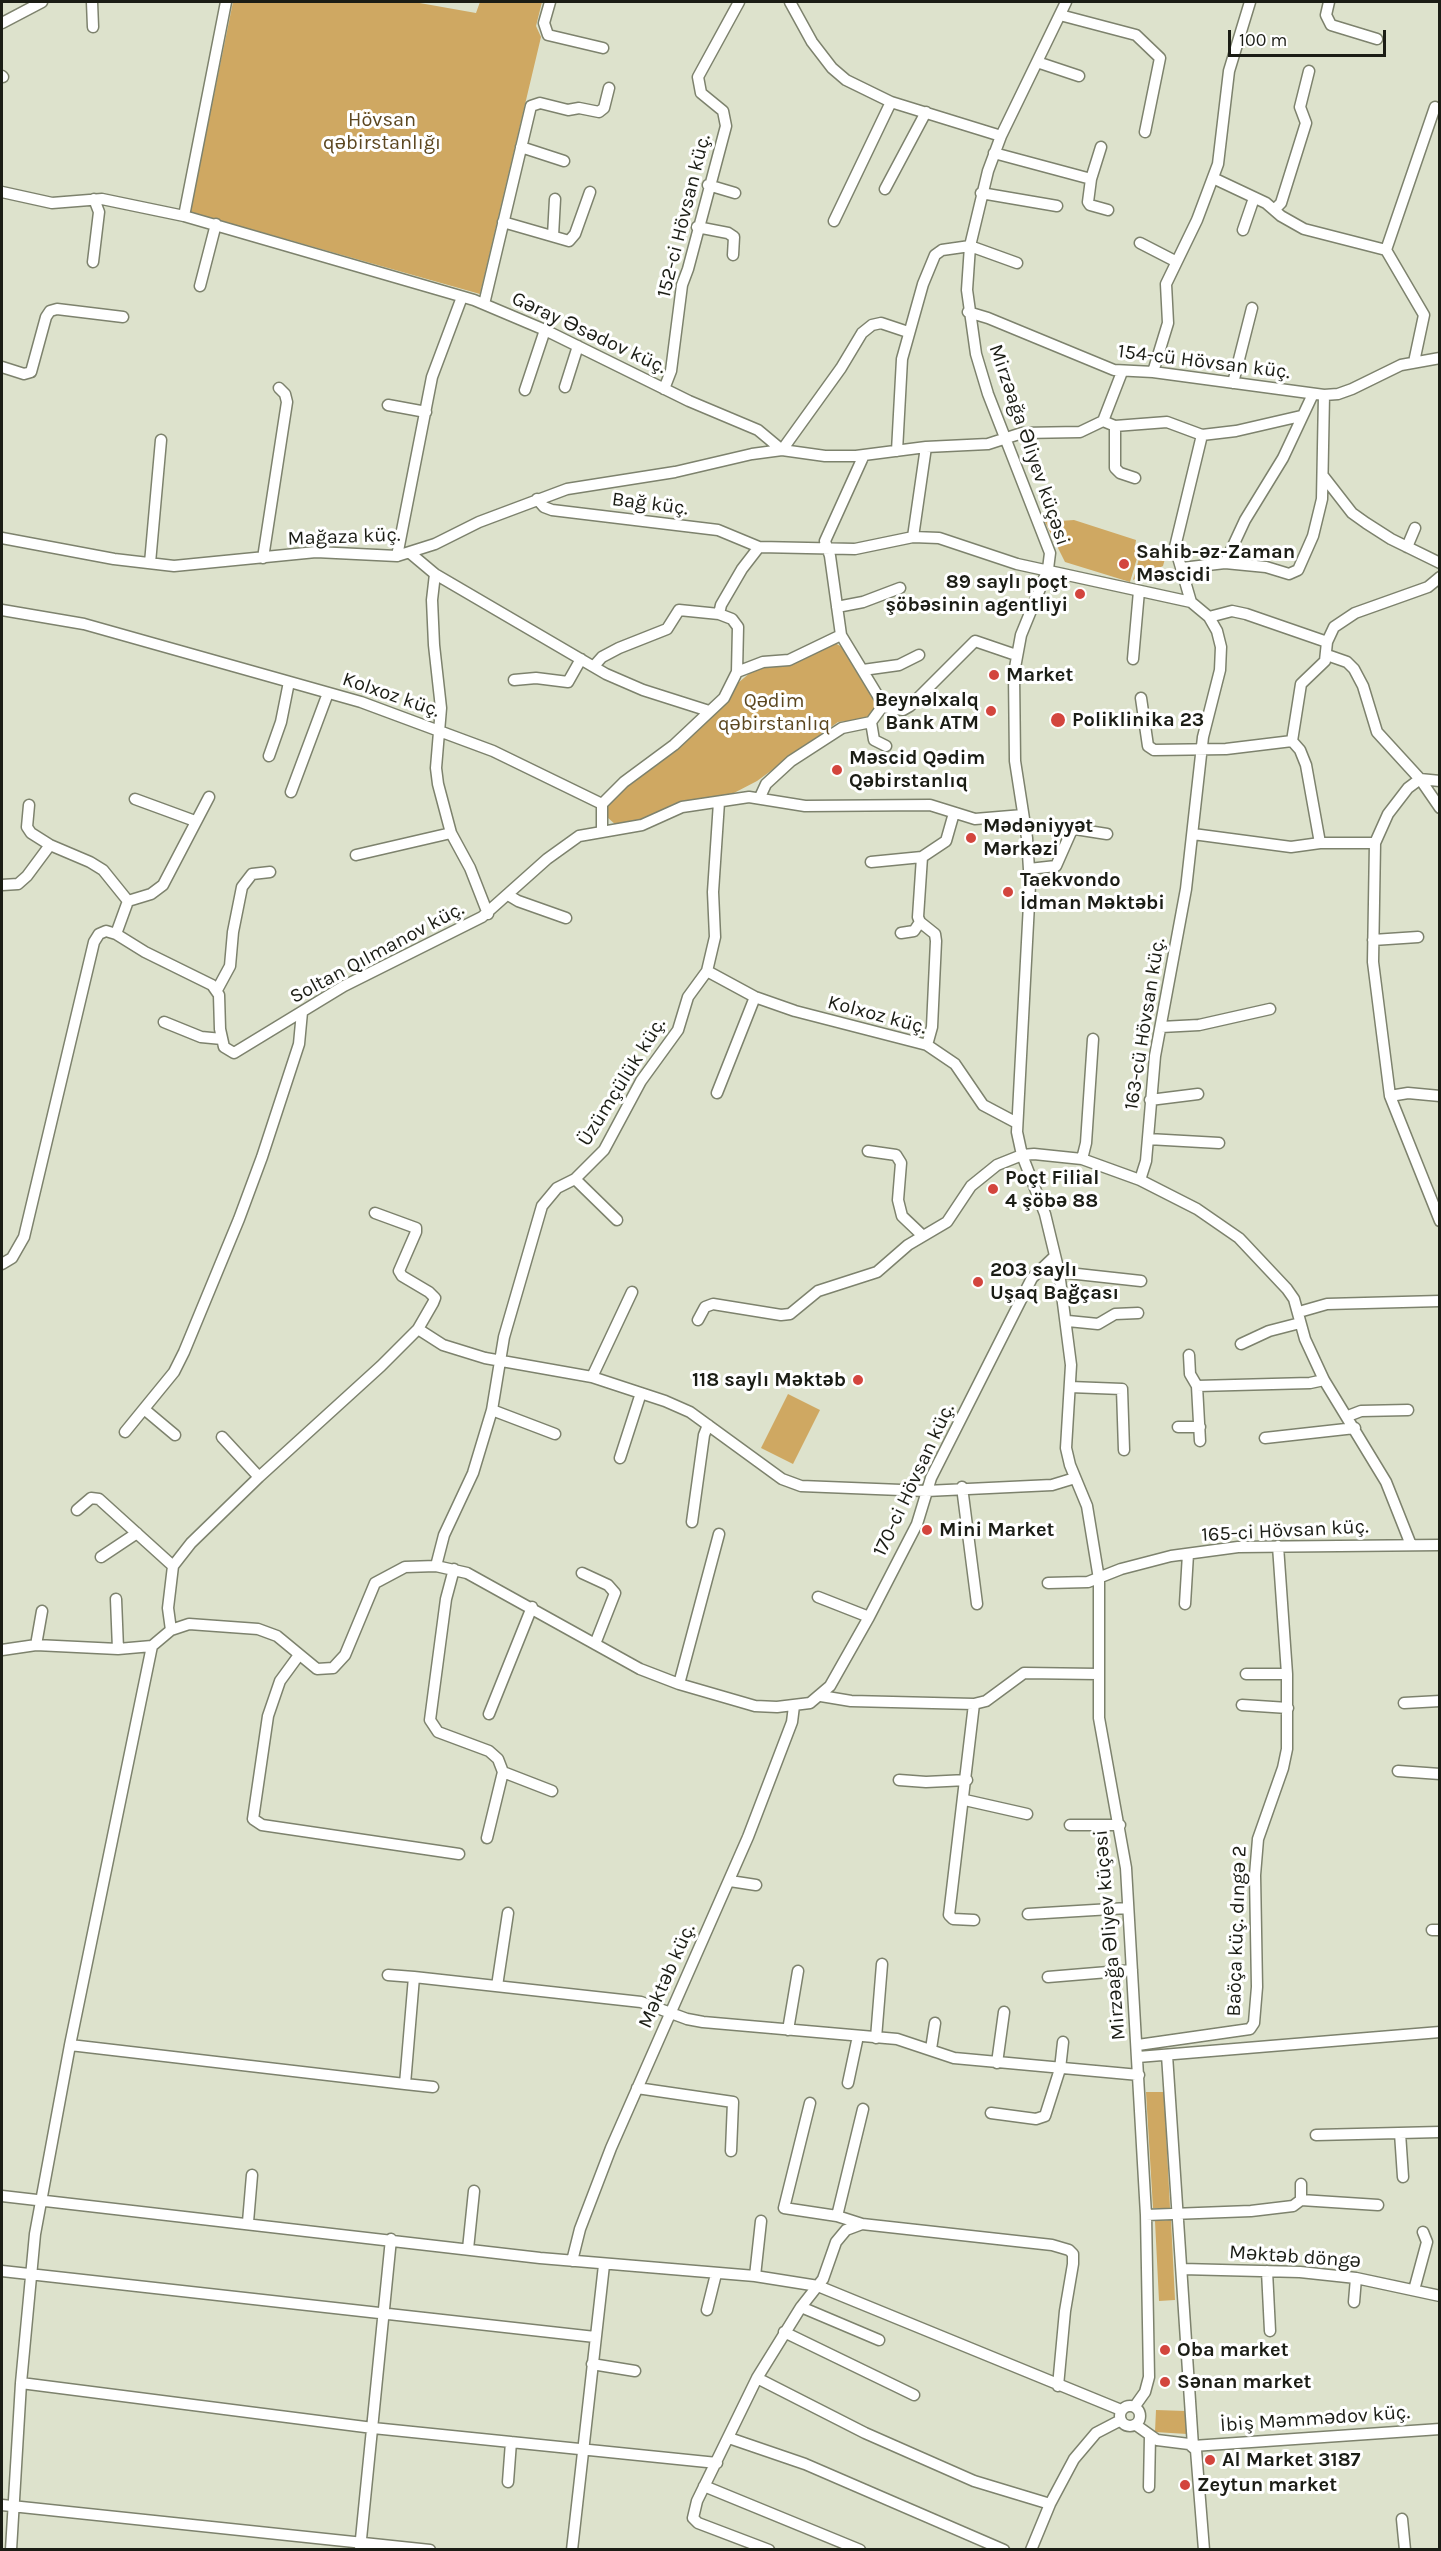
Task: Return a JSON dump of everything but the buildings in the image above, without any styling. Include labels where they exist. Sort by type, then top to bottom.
[{"type":"street","points":[[2,23],[42,2]]},
{"type":"street","points":[[93,2],[93,27]]},
{"type":"street","points":[[184,216],[226,2]]},
{"type":"street","points":[[550,2],[544,23],[548,35],[603,48]]},
{"type":"street","name":"152-ci Hövsan küç.","points":[[664,389],[671,371],[681,290],[726,118],[723,111],[701,93],[698,77],[739,2]]},
{"type":"street","points":[[790,2],[812,42],[832,68],[846,80],[891,102],[1001,136]]},
{"type":"street","name":"Mirzəağa Əliyev küçəsi","points":[[1066,2],[1001,136],[981,193],[970,246],[968,312],[988,394],[1049,547],[1048,569],[1016,655],[1015,761],[1029,869],[1017,1123],[1022,1155],[1037,1191],[1055,1256],[1068,1322],[1070,1387],[1066,1439],[1075,1478],[1087,1506],[1099,1579],[1098,1674],[1101,1735],[1119,1825],[1128,1908],[1138,2045],[1146,2215],[1149,2377],[1145,2392],[1135,2406]]},
{"type":"street","points":[[1153,372],[1168,323],[1166,284],[1175,261],[1197,220],[1218,164],[1229,71],[1250,2]]},
{"type":"street","points":[[1329,2],[1326,15],[1331,25],[1377,39]]},
{"type":"street","points":[[1060,15],[1136,35],[1160,58],[1145,132]]},
{"type":"street","points":[[1037,62],[1079,76]]},
{"type":"street","points":[[1274,210],[1281,203],[1306,123],[1300,107],[1309,71]]},
{"type":"street","points":[[484,304],[531,106],[534,103],[568,110],[585,109],[599,112],[604,108],[609,88]]},
{"type":"street","points":[[834,221],[891,102]]},
{"type":"street","points":[[1386,250],[1435,107]]},
{"type":"street","points":[[885,189],[926,112]]},
{"type":"street","points":[[521,147],[564,161]]},
{"type":"street","points":[[1101,147],[1091,179],[1088,202],[1090,205],[1108,210]]},
{"type":"street","points":[[994,153],[1091,179]]},
{"type":"street","points":[[1213,178],[1254,198],[1292,223],[1320,235],[1386,250],[1424,315],[1414,362]]},
{"type":"street","points":[[708,185],[735,193]]},
{"type":"street","name":"Gəray Əsədov küç.","points":[[2,192],[52,203],[94,199],[184,216],[484,304],[545,330],[664,389],[758,430],[782,450]]},
{"type":"street","points":[[503,222],[572,239],[590,192]]},
{"type":"street","points":[[981,193],[1057,206]]},
{"type":"street","points":[[1243,230],[1254,198]]},
{"type":"street","points":[[93,262],[99,220],[94,199]]},
{"type":"street","points":[[553,236],[555,199]]},
{"type":"street","points":[[200,286],[216,224]]},
{"type":"street","points":[[697,227],[728,233],[734,237],[732,255]]},
{"type":"street","points":[[1140,243],[1175,261]]},
{"type":"street","points":[[897,452],[899,376],[908,332],[935,255],[942,249],[970,246],[1017,263]]},
{"type":"street","points":[[397,556],[432,377],[462,297]]},
{"type":"street","points":[[2,367],[24,374],[31,372],[46,317],[57,309],[123,317]]},
{"type":"street","points":[[1233,383],[1252,309]]},
{"type":"street","name":"154-cü Hövsan küç.","points":[[968,312],[988,318],[1106,368],[1122,372],[1153,372],[1313,394],[1345,392],[1385,372],[1414,362],[1440,358]]},
{"type":"street","points":[[908,332],[881,323],[872,325],[862,333],[841,368],[782,450],[825,456],[864,455],[927,447],[988,444],[1022,433],[1071,434],[1088,429],[1102,421],[1122,372]]},
{"type":"street","points":[[525,390],[545,330]]},
{"type":"street","points":[[565,387],[578,346]]},
{"type":"street","points":[[263,558],[286,402],[285,394],[279,388]]},
{"type":"street","points":[[1225,563],[1245,520],[1283,458],[1313,394]]},
{"type":"street","points":[[1182,568],[1225,563],[1266,567],[1289,574],[1298,570],[1313,536],[1324,477],[1324,395]]},
{"type":"street","points":[[388,405],[426,412]]},
{"type":"street","points":[[1102,421],[1115,426],[1167,422],[1202,435],[1301,416]]},
{"type":"street","points":[[1115,426],[1115,468],[1120,473],[1135,478]]},
{"type":"street","points":[[1191,602],[1175,547],[1202,435]]},
{"type":"street","points":[[150,563],[161,440]]},
{"type":"street","points":[[913,537],[927,447]]},
{"type":"street","name":"Mağaza küç.","points":[[2,538],[174,566],[316,552],[397,556],[410,553],[567,489],[675,472],[752,454],[782,450]]},
{"type":"street","points":[[760,797],[766,784],[791,761],[842,728],[871,722],[882,707],[863,669],[841,635],[830,556],[825,541],[864,455]]},
{"type":"street","points":[[1324,477],[1352,513],[1379,532],[1440,563]]},
{"type":"street","name":"Bağ küç.","points":[[537,500],[544,507],[552,510],[718,530],[759,547]]},
{"type":"street","points":[[1407,547],[1414,528]]},
{"type":"street","points":[[719,615],[726,594],[759,547],[780,550],[855,549],[913,537],[939,538],[1017,564],[1048,569]]},
{"type":"street","points":[[410,553],[435,574],[594,666],[643,690],[709,711]]},
{"type":"street","name":"163-cü Hövsan küç.","points":[[1048,569],[1191,602],[1209,617],[1217,631],[1221,646],[1220,670],[1202,748],[1186,889],[1150,1100],[1146,1161],[1140,1179]]},
{"type":"street","points":[[435,574],[433,611],[441,708],[438,784],[451,833],[470,868],[488,914]]},
{"type":"street","points":[[1292,741],[1301,684],[1327,656],[1327,642],[1334,627],[1355,613],[1428,587],[1440,577]]},
{"type":"street","points":[[837,607],[863,602],[900,588]]},
{"type":"street","points":[[1133,659],[1139,591]]},
{"type":"street","name":"Kolxoz küç.","points":[[2,610],[84,624],[328,693],[440,730],[493,751],[602,804]]},
{"type":"street","points":[[594,666],[602,657],[619,648],[667,629],[679,610],[719,615],[732,619],[738,627],[737,672],[724,698],[687,734],[624,782],[602,804],[602,831]]},
{"type":"street","points":[[1209,617],[1232,611],[1327,642]]},
{"type":"street","points":[[737,672],[763,662],[789,660],[841,635]]},
{"type":"street","points":[[882,707],[903,710],[909,706],[975,641],[1016,655]]},
{"type":"street","points":[[863,669],[899,665],[919,655]]},
{"type":"street","points":[[1327,656],[1347,662],[1354,669],[1363,686],[1377,732],[1420,779],[1440,808]]},
{"type":"street","points":[[514,680],[536,678],[568,682],[581,659]]},
{"type":"street","points":[[269,756],[281,722],[289,682]]},
{"type":"street","points":[[291,792],[328,693]]},
{"type":"street","points":[[1141,698],[1148,746],[1154,750],[1226,749],[1292,741]]},
{"type":"street","points":[[871,722],[874,740],[886,746]]},
{"type":"street","points":[[1292,741],[1300,750],[1306,765],[1320,843]]},
{"type":"street","points":[[1440,781],[1420,779],[1408,788],[1388,814],[1375,843],[1373,940],[1373,962],[1390,1096],[1440,1221]]},
{"type":"street","points":[[128,901],[151,894],[163,885],[209,797]]},
{"type":"street","name":"Soltan Qılmanov küç.","points":[[222,1039],[226,1050],[238,1052],[344,986],[488,914],[547,859],[571,841],[602,831],[642,825],[682,807],[760,797],[805,806],[919,804],[942,808],[975,819],[1023,815]]},
{"type":"street","points":[[135,798],[195,821]]},
{"type":"street","name":"Üzümçülük küç.","points":[[436,1566],[444,1535],[473,1473],[492,1410],[504,1337],[542,1206],[557,1188],[575,1179],[604,1150],[641,1081],[678,1030],[688,997],[706,971],[715,937],[713,892],[718,802]]},
{"type":"street","points":[[29,805],[27,827],[50,845],[103,870],[128,901]]},
{"type":"street","points":[[871,862],[921,856],[946,841],[954,813]]},
{"type":"street","points":[[1029,869],[1056,866],[1071,831],[1075,829],[1107,834]]},
{"type":"street","points":[[356,855],[451,833]]},
{"type":"street","points":[[1193,834],[1291,848],[1320,843],[1375,843]]},
{"type":"street","points":[[2,885],[18,884],[27,876],[50,845]]},
{"type":"street","points":[[901,933],[914,931],[920,922],[921,856]]},
{"type":"street","points":[[217,990],[230,966],[233,932],[242,887],[252,874],[270,872]]},
{"type":"street","points":[[508,895],[518,901],[566,918]]},
{"type":"street","points":[[116,934],[128,901]]},
{"type":"street","points":[[920,922],[935,934],[936,941],[932,1027],[927,1045]]},
{"type":"street","points":[[2,1264],[12,1258],[24,1236],[94,942],[99,934],[106,931],[116,934],[145,952],[207,981],[217,990],[221,1003],[222,1039],[201,1036],[165,1022]]},
{"type":"street","points":[[1373,940],[1418,937]]},
{"type":"street","name":"Kolxoz küç.","points":[[706,971],[754,997],[795,1011],[927,1045],[954,1064],[982,1105],[1017,1123]]},
{"type":"street","points":[[717,1093],[754,997]]},
{"type":"street","points":[[1161,1027],[1199,1025],[1270,1009]]},
{"type":"street","points":[[125,1432],[174,1372],[184,1352],[239,1219],[299,1044],[302,1012]]},
{"type":"street","points":[[1082,1159],[1086,1143],[1093,1039]]},
{"type":"street","points":[[1390,1096],[1408,1093],[1440,1096]]},
{"type":"street","points":[[1150,1100],[1198,1094]]},
{"type":"street","points":[[1148,1139],[1218,1143]]},
{"type":"street","points":[[868,1151],[896,1155],[901,1163],[898,1200],[902,1216],[922,1235]]},
{"type":"street","points":[[698,1320],[705,1307],[713,1304],[781,1315],[790,1314],[818,1291],[877,1272],[922,1235],[947,1222],[963,1196],[983,1175],[997,1165],[1022,1155],[1049,1154],[1082,1159],[1140,1179],[1197,1209],[1239,1238],[1287,1289],[1299,1312],[1300,1323],[1324,1380],[1348,1416],[1386,1482],[1411,1545]]},
{"type":"street","points":[[575,1179],[617,1220]]},
{"type":"street","points":[[171,1629],[168,1608],[173,1566],[191,1543],[418,1329],[435,1298],[402,1276],[399,1271],[416,1228],[375,1213]]},
{"type":"street","name":"170-ci Hövsan küç.","points":[[821,1696],[830,1686],[869,1617],[917,1524],[926,1491],[1032,1278],[1055,1256]]},
{"type":"street","points":[[1059,1272],[1141,1281]]},
{"type":"street","points":[[592,1377],[632,1292]]},
{"type":"street","points":[[1299,1312],[1327,1304],[1440,1301]]},
{"type":"street","points":[[1068,1322],[1098,1324],[1115,1314],[1138,1313]]},
{"type":"street","points":[[1241,1344],[1269,1331],[1300,1323]]},
{"type":"street","points":[[418,1329],[443,1345],[501,1360],[592,1377],[690,1412],[764,1468],[782,1479],[801,1486],[926,1491],[962,1487],[1052,1485],[1075,1478]]},
{"type":"street","points":[[1189,1354],[1190,1374],[1197,1386],[1200,1441]]},
{"type":"street","points":[[1197,1386],[1310,1383],[1324,1380]]},
{"type":"street","points":[[1070,1387],[1122,1389],[1124,1450]]},
{"type":"street","points":[[620,1458],[641,1393]]},
{"type":"street","points":[[144,1409],[175,1435]]},
{"type":"street","points":[[492,1410],[555,1434]]},
{"type":"street","points":[[1348,1416],[1361,1411],[1408,1410]]},
{"type":"street","points":[[692,1522],[704,1434],[708,1425]]},
{"type":"street","points":[[1178,1426],[1200,1427]]},
{"type":"street","points":[[1265,1438],[1355,1428]]},
{"type":"street","points":[[222,1437],[259,1477]]},
{"type":"street","points":[[962,1487],[977,1604]]},
{"type":"street","points":[[77,1510],[91,1498],[99,1499],[173,1566]]},
{"type":"street","points":[[101,1557],[137,1533]]},
{"type":"street","points":[[679,1684],[719,1534]]},
{"type":"street","points":[[1437,1545],[1440,1558]]},
{"type":"street","name":"165-ci Hövsan küç.","points":[[1048,1583],[1088,1582],[1121,1569],[1188,1554],[1238,1547],[1437,1545]]},
{"type":"street","name":"Baöça küç. dıngə 2","points":[[1138,2045],[1250,2029],[1254,2023],[1257,1987],[1255,1875],[1258,1839],[1283,1768],[1287,1749],[1287,1674],[1278,1546]]},
{"type":"street","points":[[1185,1604],[1188,1554]]},
{"type":"street","points":[[11,2550],[16,2506],[21,2383],[40,2199],[152,1646],[171,1629],[203,1623],[258,1629],[278,1636],[317,1669],[325,1670],[339,1664],[345,1655],[375,1583],[405,1567],[436,1566],[454,1569],[485,1581],[640,1669],[679,1684],[755,1706],[794,1706],[810,1702],[821,1696],[851,1701],[974,1704],[986,1701],[1024,1673],[1098,1674]]},
{"type":"street","points":[[454,1569],[446,1599],[430,1720],[438,1732],[495,1754],[503,1772],[487,1838]]},
{"type":"street","points":[[582,1573],[608,1585],[615,1593],[595,1644]]},
{"type":"street","points":[[818,1597],[869,1617]]},
{"type":"street","points":[[116,1599],[118,1649]]},
{"type":"street","points":[[489,1714],[532,1607]]},
{"type":"street","points":[[36,1645],[42,1611]]},
{"type":"street","points":[[2,1650],[36,1645],[118,1649],[152,1646]]},
{"type":"street","points":[[299,1655],[280,1681],[268,1716],[253,1819],[262,1825],[459,1854]]},
{"type":"street","points":[[1246,1674],[1287,1674]]},
{"type":"street","points":[[1404,1703],[1440,1701]]},
{"type":"street","points":[[974,1704],[949,1915],[954,1919],[974,1920]]},
{"type":"street","points":[[1242,1705],[1287,1708]]},
{"type":"street","name":"Məktəb küç.","points":[[572,2261],[590,2200],[669,2012],[730,1881],[792,1722],[794,1706]]},
{"type":"street","points":[[1398,1771],[1440,1774]]},
{"type":"street","points":[[503,1772],[552,1791]]},
{"type":"street","points":[[899,1780],[926,1782],[966,1780]]},
{"type":"street","points":[[964,1800],[1027,1814]]},
{"type":"street","points":[[1070,1825],[1119,1825]]},
{"type":"street","points":[[730,1881],[756,1885]]},
{"type":"street","points":[[1028,1914],[1128,1908]]},
{"type":"street","points":[[496,1986],[508,1913]]},
{"type":"street","points":[[876,2038],[882,1964]]},
{"type":"street","points":[[1048,1977],[1132,1970]]},
{"type":"street","points":[[788,2030],[798,1971]]},
{"type":"street","points":[[388,1975],[641,2002],[703,2022],[913,2043],[954,2058],[1139,2075]]},
{"type":"street","points":[[405,2084],[414,1977]]},
{"type":"street","points":[[997,2063],[1004,2012]]},
{"type":"street","points":[[931,2049],[935,2023]]},
{"type":"street","points":[[1138,2057],[1440,2032]]},
{"type":"street","points":[[848,2083],[858,2036]]},
{"type":"street","points":[[991,2113],[1041,2118],[1060,2069],[1063,2042]]},
{"type":"street","points":[[70,2045],[433,2087]]},
{"type":"street","points":[[1167,2055],[1193,2446],[1198,2456],[1204,2550]]},
{"type":"street","points":[[638,2088],[733,2102],[731,2151]]},
{"type":"street","points":[[810,2103],[784,2208],[837,2216],[862,2224],[1052,2245],[1069,2250],[1073,2254],[1058,2386]]},
{"type":"street","points":[[837,2216],[863,2109]]},
{"type":"street","points":[[1316,2135],[1440,2132]]},
{"type":"street","points":[[1400,2133],[1403,2177]]},
{"type":"street","points":[[248,2222],[252,2175]]},
{"type":"street","points":[[1300,2200],[1301,2184]]},
{"type":"street","points":[[468,2249],[474,2191]]},
{"type":"street","points":[[2,2196],[248,2222],[604,2265],[755,2276],[818,2286],[1058,2386],[1121,2415],[1125,2425],[1136,2425],[1150,2436],[1149,2487]]},
{"type":"street","points":[[1146,2215],[1178,2215],[1293,2206],[1300,2200],[1378,2205]]},
{"type":"street","points":[[755,2276],[761,2221]]},
{"type":"street","points":[[769,2550],[698,2523],[693,2518],[704,2486],[757,2378],[784,2332],[827,2271],[841,2234],[862,2224]]},
{"type":"street","points":[[1414,2290],[1427,2242],[1423,2232]]},
{"type":"street","points":[[360,2546],[390,2239]]},
{"type":"street","points":[[572,2550],[604,2265]]},
{"type":"street","name":"Məktəb döngə","points":[[1182,2269],[1267,2271],[1356,2278],[1440,2296]]},
{"type":"street","points":[[2,2271],[595,2337]]},
{"type":"street","points":[[1267,2271],[1269,2331]]},
{"type":"street","points":[[707,2310],[716,2274]]},
{"type":"street","points":[[1354,2302],[1356,2278]]},
{"type":"street","points":[[801,2307],[879,2340]]},
{"type":"street","points":[[784,2332],[914,2395]]},
{"type":"street","points":[[592,2364],[635,2371]]},
{"type":"street","points":[[757,2378],[865,2433],[974,2481],[1050,2504]]},
{"type":"street","points":[[21,2383],[373,2428],[717,2463]]},
{"type":"street","points":[[1031,2550],[1065,2474],[1088,2440],[1121,2415],[1126,2406],[1135,2406],[1141,2417],[1136,2425]]},
{"type":"street","name":"İbiş Məmmədov küç.","points":[[1150,2436],[1163,2442],[1193,2446],[1440,2429]]},
{"type":"street","points":[[729,2438],[805,2464],[1004,2550]]},
{"type":"street","points":[[508,2482],[511,2442]]},
{"type":"street","points":[[704,2486],[860,2550]]},
{"type":"street","points":[[2,2505],[360,2546],[430,2550]]},
{"type":"street","points":[[1402,2519],[1405,2550]]},
{"type":"green space","name":"Hövsan qəbirstanlığı","points":[[233,2],[414,2],[476,13],[480,2],[542,2],[536,26],[541,37],[480,294],[190,212]]},
{"type":"green space","points":[[1074,520],[1136,540],[1135,547],[1140,548],[1130,582],[1065,562],[1045,522]]},
{"type":"green space","points":[[1142,548],[1166,555],[1163,566],[1133,580]]},
{"type":"green space","name":"Qədim qəbirstanlıq","points":[[835,643],[842,647],[873,695],[876,709],[868,719],[838,722],[757,781],[732,794],[710,800],[673,804],[640,823],[616,825],[607,817],[606,807],[615,795],[729,699],[738,683],[751,672]]},
{"type":"green space","points":[[788,1394],[820,1410],[793,1464],[761,1448]]},
{"type":"green space","points":[[1146,2092],[1164,2092],[1170,2208],[1153,2208]]},
{"type":"green space","points":[[1171,2220],[1175,2300],[1159,2301],[1155,2221]]},
{"type":"green space","points":[[1156,2410],[1186,2411],[1187,2434],[1155,2432]]},
{"type":"place","name":"Sahib-əz-Zaman Məscidi","points":[[1124,564]]},
{"type":"place","name":"89 saylı poçt şöbəsinin agentliyi","points":[[1080,594]]},
{"type":"place","name":"Market","points":[[994,675]]},
{"type":"place","name":"Beynəlxalq Bank ATM","points":[[991,711]]},
{"type":"place","name":"Poliklinika 23","points":[[1058,720]]},
{"type":"place","name":"Məscid Qədim Qəbirstanlıq","points":[[837,770]]},
{"type":"place","name":"Mədəniyyət Mərkəzi","points":[[971,838]]},
{"type":"place","name":"Taekvondo İdman Məktəbi","points":[[1008,892]]},
{"type":"place","name":"Poçt Filial 4 şöbə 88","points":[[993,1189]]},
{"type":"place","name":"203 saylı Uşaq Bağçası","points":[[978,1282]]},
{"type":"place","name":"118 saylı Məktəb","points":[[858,1380]]},
{"type":"place","name":"Mini Market","points":[[927,1530]]},
{"type":"place","name":"Oba market","points":[[1165,2350]]},
{"type":"place","name":"Sənan market","points":[[1165,2382]]},
{"type":"place","name":"Al Market 3187","points":[[1210,2460]]},
{"type":"place","name":"Zeytun market","points":[[1185,2485]]}]
